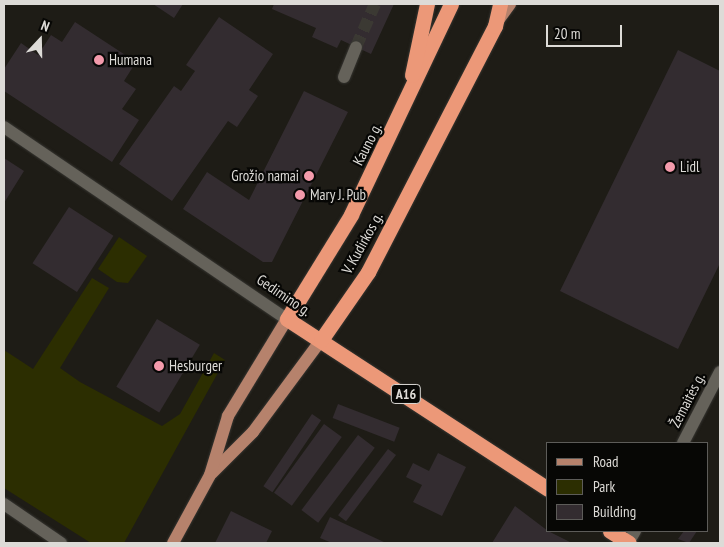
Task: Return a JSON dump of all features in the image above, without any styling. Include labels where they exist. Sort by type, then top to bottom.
[{"type":"highway","points":[[404,110],[427,4]]},
{"type":"highway","name":"Kauno g.","points":[[288,319],[318,276],[404,110],[452,4]]},
{"type":"highway","points":[[494,26],[500,4]]},
{"type":"highway","name":"V. Kudirkos g.","points":[[321,340],[368,272],[494,26]]},
{"type":"highway","name":"Gedimino g.","points":[[288,319],[546,488]]},
{"type":"highway","points":[[612,532],[630,540]]},
{"type":"main road","name":"V. Kudirkos g.","points":[[494,26],[510,4]]},
{"type":"main road","name":"V. Kudirkos g.","points":[[173,543],[210,475],[228,416],[288,319]]},
{"type":"main road","name":"V. Kudirkos g.","points":[[210,475],[253,432],[321,340]]},
{"type":"street","points":[[344,77],[356,47]]},
{"type":"street","name":"Gedimino g.","points":[[4,127],[288,319]]},
{"type":"street","name":"Žemaitės g.","points":[[684,442],[720,372]]},
{"type":"street","points":[[4,504],[61,543]]},
{"type":"green space","points":[[119,237],[147,256],[128,283],[117,282],[98,269]]},
{"type":"green space","points":[[92,278],[109,288],[60,368],[80,382],[162,426],[180,414],[214,353],[225,360],[124,543],[91,543],[4,488],[4,350],[33,369]]},
{"type":"building","points":[[153,4],[183,4],[174,18]]},
{"type":"building","points":[[274,4],[394,4],[371,54],[341,40],[337,48],[312,37],[316,28],[272,9]]},
{"type":"building","points":[[219,17],[273,54],[249,90],[258,96],[237,127],[228,121],[172,201],[119,164],[174,86],[181,91],[195,71],[186,65]]},
{"type":"building","points":[[75,22],[136,62],[124,81],[136,89],[122,109],[139,120],[112,162],[4,91],[4,69],[21,43],[38,55],[51,35],[62,42]]},
{"type":"building","name":"Lidl","points":[[678,50],[720,71],[720,263],[678,349],[560,291]]},
{"type":"building","points":[[304,91],[348,112],[272,262],[263,262],[183,209],[207,172],[249,200]]},
{"type":"building","points":[[4,158],[24,171],[4,203]]},
{"type":"building","points":[[69,207],[113,236],[77,292],[33,263]]},
{"type":"building","name":"Hesburger","points":[[157,319],[200,345],[159,412],[116,387]]},
{"type":"building","points":[[338,404],[400,428],[394,442],[333,418]]},
{"type":"building","points":[[312,414],[321,420],[272,492],[263,486]]},
{"type":"building","points":[[324,424],[342,437],[292,506],[274,493]]},
{"type":"building","points":[[358,435],[375,448],[318,523],[301,510]]},
{"type":"building","points":[[388,449],[396,455],[346,521],[338,515]]},
{"type":"building","points":[[438,453],[466,467],[442,516],[413,502],[422,485],[406,477],[413,463],[429,471]]},
{"type":"building","points":[[515,506],[546,529],[546,532],[550,532],[572,543],[492,543]]},
{"type":"building","points":[[231,511],[272,531],[266,543],[215,543]]},
{"type":"building","points":[[330,517],[386,543],[332,543],[320,538]]},
{"type":"building","points":[[683,532],[696,532],[689,543],[678,539]]},
{"type":"tunnel","points":[[356,47],[375,4]]},
{"type":"place","name":"Humana","points":[[99,60]]},
{"type":"place","name":"Lidl","points":[[670,167]]},
{"type":"place","name":"Grožio namai","points":[[309,176]]},
{"type":"place","name":"Mary J. Pub","points":[[300,195]]},
{"type":"place","name":"Hesburger","points":[[159,366]]}]
